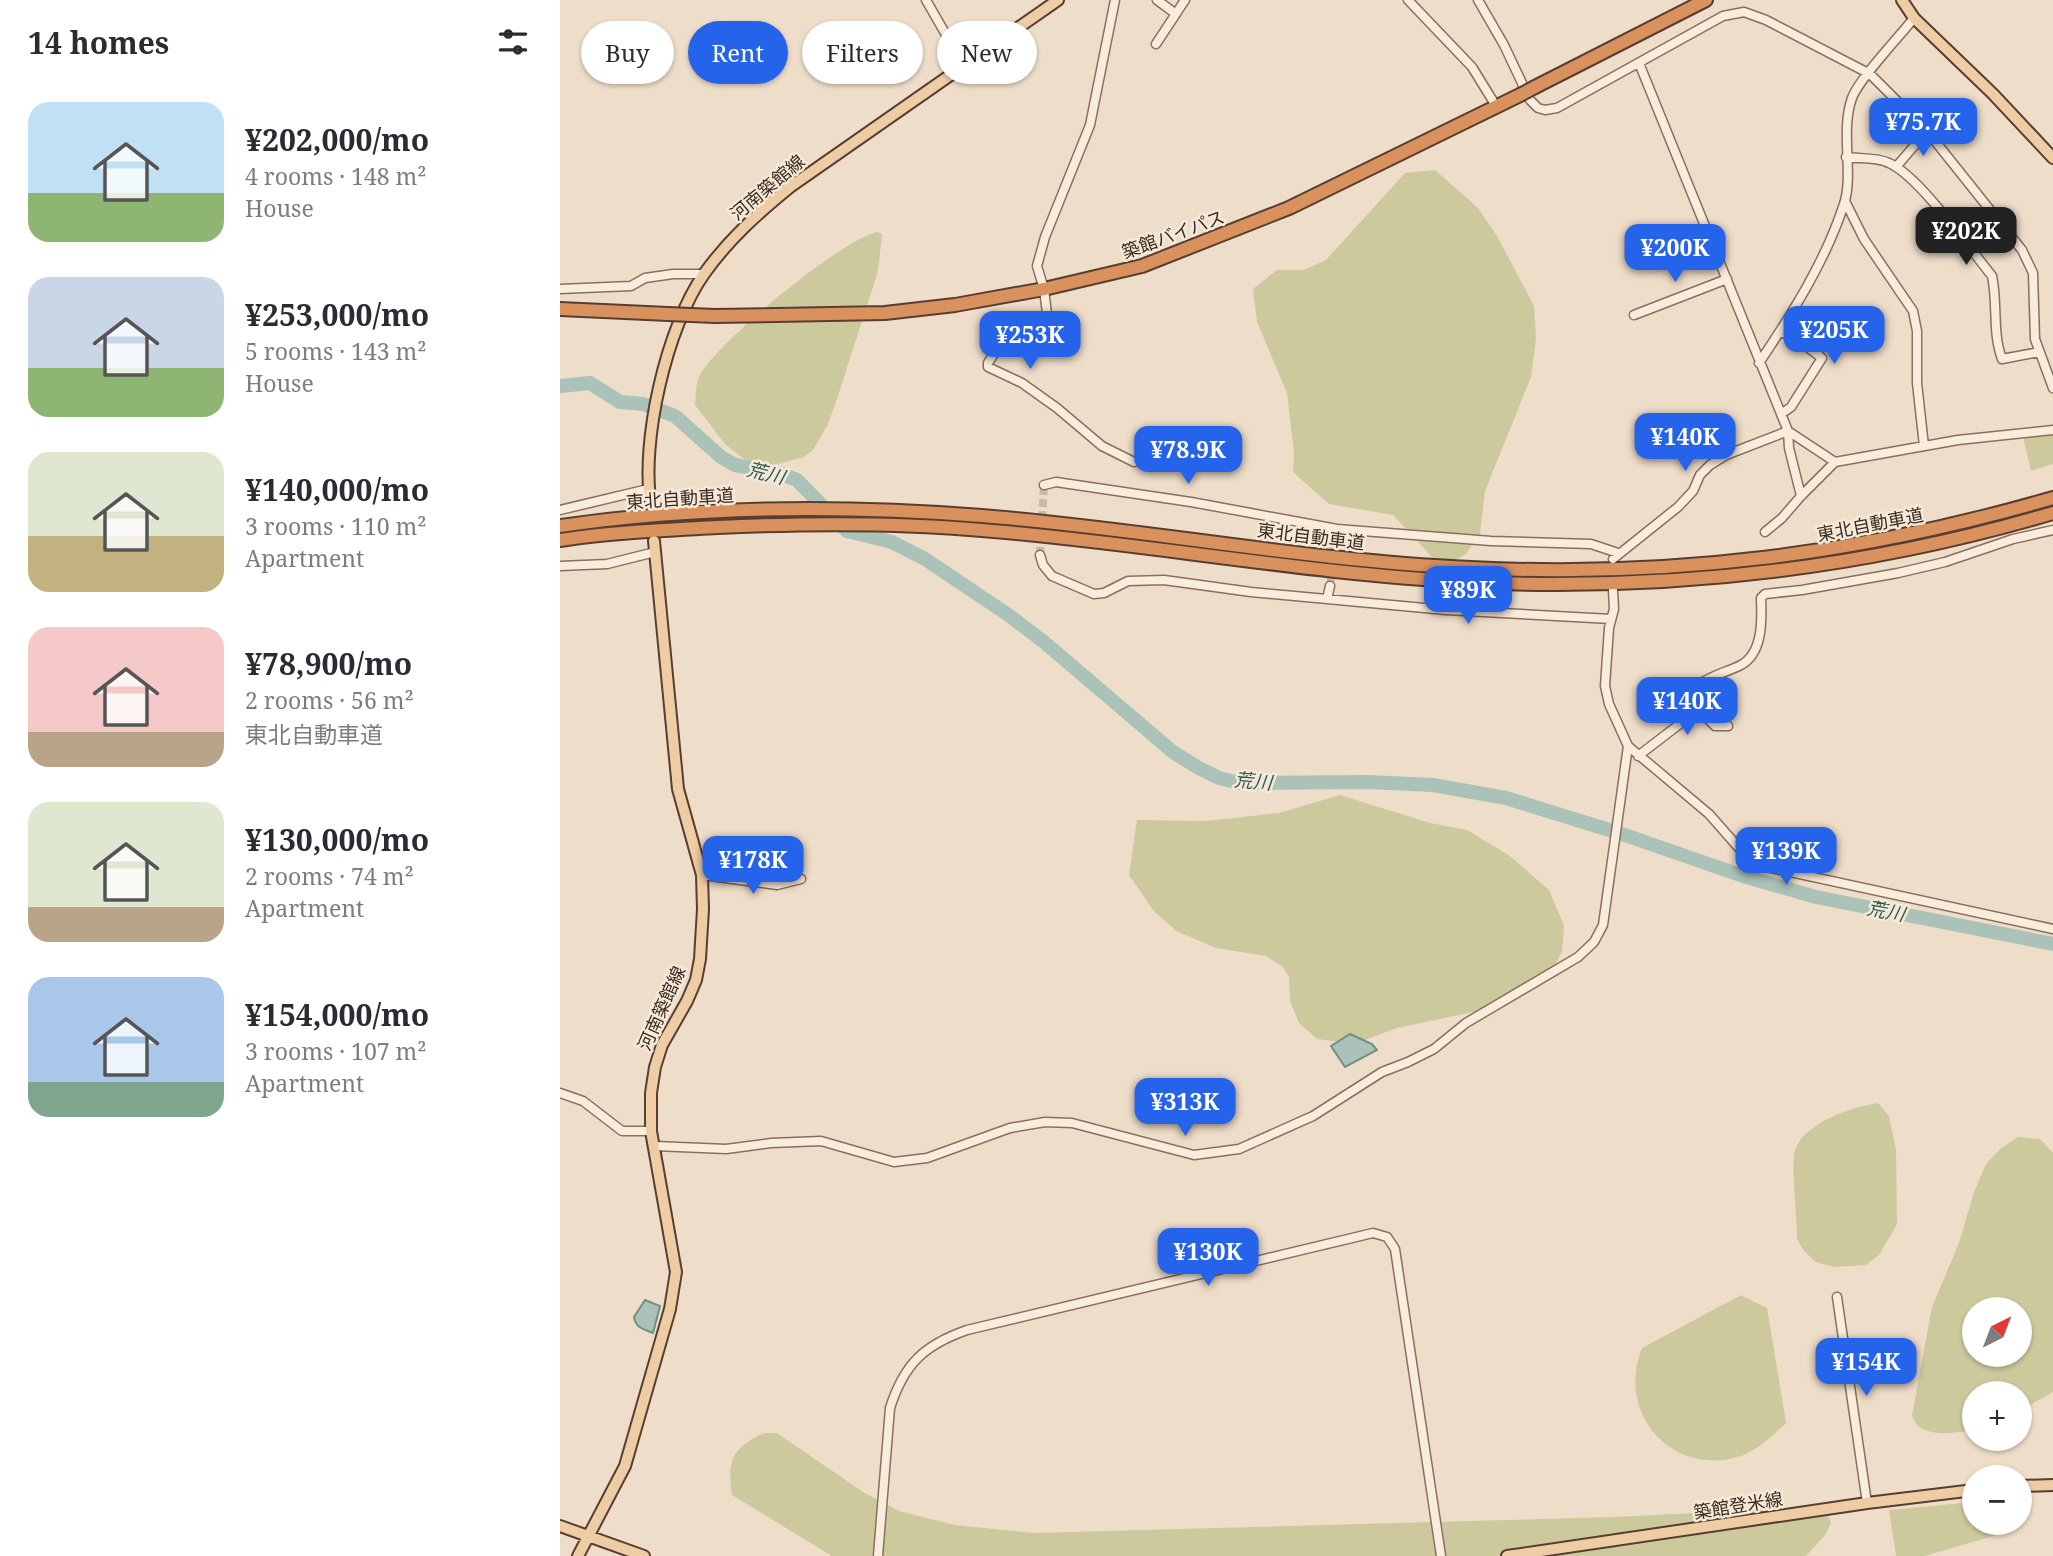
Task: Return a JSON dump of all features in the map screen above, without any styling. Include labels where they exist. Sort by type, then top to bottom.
[{"type":"highway","name":"築館バイパス","points":[[560,309],[715,316],[884,313],[955,305],[1044,289],[1142,266],[1289,208],[1535,88],[1706,0]]},
{"type":"highway","name":"東北自動車道","points":[[560,526],[670,515],[789,509],[853,510],[983,516],[1393,563],[1549,571],[1630,570],[1798,555],[1874,542],[2053,498]]},
{"type":"highway","name":"東北自動車道","points":[[560,540],[672,529],[802,523],[867,524],[983,530],[1394,577],[1549,585],[1660,582],[1800,568],[1878,556],[1959,539],[2053,513]]},
{"type":"main road","name":"河南築館線","points":[[1028,21],[1058,0]]},
{"type":"main road","points":[[1902,0],[1914,18],[1993,94],[2053,158]]},
{"type":"main road","name":"河南築館線","points":[[650,505],[648,455],[658,395],[688,302],[704,274],[734,238],[780,195],[938,84]]},
{"type":"main road","name":"河南築館線","points":[[578,1556],[625,1466],[674,1291],[676,1272],[654,1146],[650,1093],[654,1068],[662,1045],[687,1001],[698,970],[703,909],[702,875],[678,789],[655,546]]},
{"type":"main road","points":[[2032,1486],[2053,1485]]},
{"type":"main road","name":"築館登米線","points":[[1507,1556],[1962,1491]]},
{"type":"main road","points":[[560,1526],[587,1538],[644,1556]]},
{"type":"street","points":[[926,0],[938,21]]},
{"type":"street","points":[[1115,0],[1090,125],[1045,237],[1037,266],[1044,289],[1048,323],[1037,331],[1006,339],[988,363],[988,367],[1022,383],[1102,446],[1134,462]]},
{"type":"street","points":[[1157,0],[1176,14]]},
{"type":"street","points":[[1156,44],[1185,0]]},
{"type":"street","points":[[1408,0],[1472,67],[1496,106]]},
{"type":"street","points":[[1478,0],[1504,45],[1530,100],[1538,108],[1545,110],[1557,108],[1723,16],[1744,12],[1766,20],[1870,74],[1927,131],[2022,250],[2033,273],[2035,339],[2053,388]]},
{"type":"street","points":[[1759,363],[1780,332],[1825,251],[1845,201],[1846,157],[1853,97],[1914,18]]},
{"type":"street","points":[[1639,63],[1788,431],[1789,448],[1801,496]]},
{"type":"street","points":[[1896,167],[1927,131]]},
{"type":"street","points":[[1846,157],[1886,161],[1896,167],[1924,192],[1992,276],[1997,344],[2002,359],[2039,352]]},
{"type":"street","points":[[1845,201],[1864,239],[1913,311],[1917,331],[1917,383],[1924,446]]},
{"type":"street","points":[[560,289],[631,286],[645,278],[704,274]]},
{"type":"street","points":[[1633,315],[1727,279]]},
{"type":"street","points":[[1780,332],[1794,338],[1822,358],[1791,407],[1781,414]]},
{"type":"street","points":[[1765,532],[1836,462],[1958,440],[2053,430]]},
{"type":"street","points":[[1788,431],[1836,462]]},
{"type":"street","points":[[1044,485],[1056,482],[1191,502],[1337,534],[1591,544],[1615,556],[1678,507],[1693,491],[1700,475],[1710,466],[1726,455],[1788,431]]},
{"type":"street","points":[[560,510],[648,489]]},
{"type":"street","points":[[1728,726],[1715,726],[1702,713],[1698,691],[1700,684],[1708,678],[1743,664],[1752,657],[1760,634],[1761,598],[1765,593],[1802,590],[1898,573],[2053,530]]},
{"type":"street","points":[[560,566],[607,564],[655,546]]},
{"type":"street","points":[[1040,555],[1043,565],[1052,576],[1094,594],[1104,593],[1128,582],[1153,580],[1446,610],[1611,619]]},
{"type":"street","points":[[1327,599],[1330,586]]},
{"type":"street","points":[[1613,590],[1605,686],[1628,749],[1709,814],[1753,864],[2053,929]]},
{"type":"street","points":[[1638,756],[1694,713],[1702,713]]},
{"type":"street","points":[[654,1146],[726,1149],[771,1143],[821,1141],[894,1162],[927,1158],[1010,1128],[1045,1122],[1072,1123],[1194,1155],[1239,1149],[1313,1116],[1382,1072],[1434,1049],[1466,1023],[1578,957],[1594,942],[1603,925],[1628,749]]},
{"type":"street","points":[[702,875],[777,885],[801,879]]},
{"type":"street","points":[[560,1093],[583,1101],[622,1131],[652,1131]]},
{"type":"street","points":[[878,1556],[890,1408],[896,1388],[908,1368],[924,1351],[967,1330],[1373,1233],[1387,1237],[1395,1249],[1441,1556]]},
{"type":"street","points":[[1837,1297],[1867,1503]]},
{"type":"shaded area","points":[[1435,170],[1478,208],[1497,236],[1534,306],[1536,338],[1531,377],[1485,491],[1480,534],[1466,554],[1450,563],[1432,557],[1393,515],[1329,504],[1293,472],[1294,453],[1287,393],[1257,322],[1253,289],[1277,270],[1304,270],[1326,260],[1405,173]]},
{"type":"shaded area","points":[[877,232],[882,234],[878,271],[828,424],[813,450],[804,457],[774,465],[750,464],[725,444],[695,405],[701,373],[732,338],[783,293],[836,253]]},
{"type":"shaded area","points":[[2053,434],[2053,464],[2031,471],[2023,436]]},
{"type":"shaded area","points":[[1340,795],[1430,823],[1467,830],[1510,856],[1549,890],[1564,925],[1562,952],[1547,979],[1506,1005],[1397,1028],[1354,1044],[1317,1039],[1299,1023],[1290,1001],[1289,977],[1283,967],[1266,956],[1216,948],[1176,931],[1153,910],[1129,875],[1137,820],[1206,821],[1279,813]]},
{"type":"shaded area","points":[[1350,1034],[1372,1044],[1377,1050],[1345,1067],[1331,1046]]},
{"type":"shaded area","points":[[1878,1103],[1889,1116],[1896,1149],[1897,1224],[1879,1255],[1866,1265],[1834,1267],[1816,1262],[1804,1251],[1797,1239],[1794,1156],[1797,1145],[1805,1135],[1827,1119]]},
{"type":"shaded area","points":[[2018,1137],[2040,1139],[2053,1153],[2053,1392],[2032,1404],[2032,1381],[1962,1381],[1962,1431],[1930,1432],[1917,1425],[1912,1416],[1932,1307],[1959,1243],[1974,1192],[1986,1164],[2000,1149]]},
{"type":"shaded area","points":[[1741,1295],[1767,1308],[1786,1423],[1764,1443],[1745,1455],[1713,1460],[1691,1457],[1671,1448],[1655,1434],[1643,1416],[1636,1395],[1636,1372],[1642,1348]]},
{"type":"shaded area","points":[[645,1300],[660,1306],[653,1333],[638,1326],[634,1317]]},
{"type":"shaded area","points":[[764,1433],[777,1433],[863,1492],[899,1511],[955,1525],[1033,1533],[1615,1517],[1793,1508],[1817,1508],[1827,1513],[1831,1523],[1825,1535],[1806,1556],[832,1556],[732,1495],[730,1473],[734,1456],[745,1444]]},
{"type":"shaded area","points":[[1962,1503],[1962,1535],[1997,1535],[1925,1556],[1896,1556],[1889,1510]]},
{"type":"waterway","name":"荒川","points":[[560,386],[590,383],[620,402],[643,404],[675,416],[721,457],[735,465],[782,474],[797,480],[847,531],[892,542],[925,559],[1044,642],[1173,752],[1219,778],[1239,783],[1369,782],[1433,785],[1506,798],[1743,876],[1816,897],[2053,944]]},
{"type":"tunnel","points":[[1040,555],[1044,485]]},
{"type":"tunnel","points":[[1330,586],[1336,538]]}]
